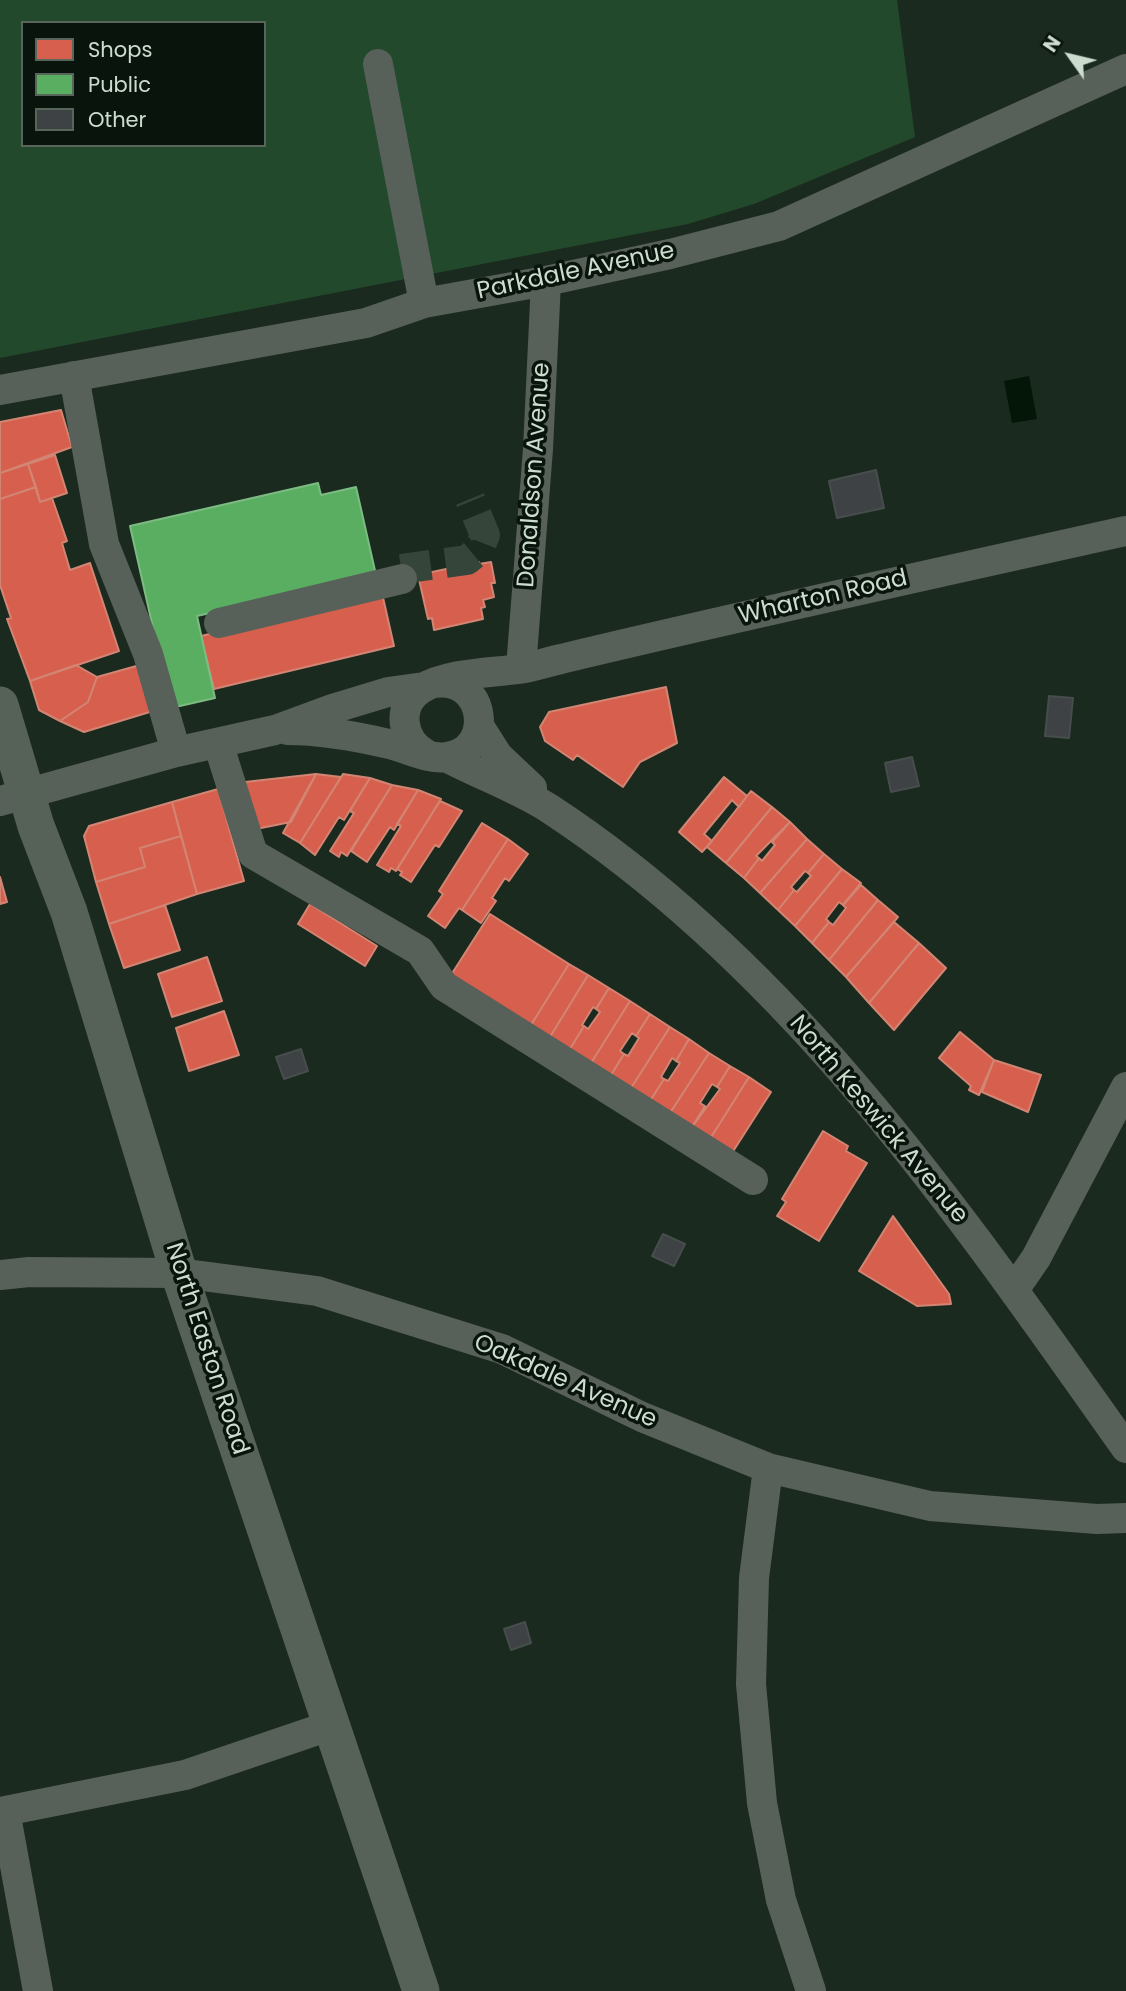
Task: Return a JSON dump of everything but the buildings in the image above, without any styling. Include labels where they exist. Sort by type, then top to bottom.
[{"type":"main road","name":"North Easton Road","points":[[0,705],[13,797],[69,912],[179,1273],[421,1991]]},
{"type":"street","points":[[379,64],[424,303]]},
{"type":"street","name":"Parkdale Avenue","points":[[0,390],[366,324],[424,303],[546,281],[670,254],[779,226],[1126,69]]},
{"type":"street","name":"Donaldson Avenue","points":[[521,668],[538,449],[546,281]]},
{"type":"street","points":[[74,376],[104,544],[148,654],[176,752]]},
{"type":"street","name":"Wharton Road","points":[[429,685],[521,668],[692,627],[1126,531]]},
{"type":"street","points":[[219,623],[402,579]]},
{"type":"street","name":"Wharton Road","points":[[435,756],[460,753],[469,746],[494,689],[521,668]]},
{"type":"street","name":"North Keswick Avenue","points":[[13,797],[176,752],[275,730],[332,709],[397,690],[452,684],[465,690],[476,704],[479,721],[489,746],[509,768],[585,834]]},
{"type":"street","points":[[429,685],[410,701],[404,718],[406,733],[411,742],[435,756]]},
{"type":"street","name":"North Keswick Avenue","points":[[275,730],[340,734],[435,756],[548,808],[625,862],[706,931],[833,1059],[924,1169],[1126,1448]]},
{"type":"street","points":[[218,743],[253,854],[420,951],[444,986],[753,1180]]},
{"type":"street","points":[[1014,1290],[1036,1258],[1126,1087]]},
{"type":"street","name":"Oakdale Avenue","points":[[0,1275],[29,1272],[179,1273],[317,1291],[502,1349],[642,1417],[768,1468],[930,1506],[1097,1519],[1126,1518]]},
{"type":"street","points":[[768,1468],[754,1578],[751,1684],[762,1803],[776,1876],[781,1900],[811,1991]]},
{"type":"street","points":[[38,1991],[2,1812],[185,1775],[332,1725]]},
{"type":"green space","points":[[0,0],[897,0],[915,137],[754,204],[688,224],[0,358]]},
{"type":"shaded area","points":[[1029,376],[1037,419],[1012,423],[1004,381]]},
{"type":"tunnel","points":[[401,569],[467,560],[479,550],[485,535],[470,499]]}]
